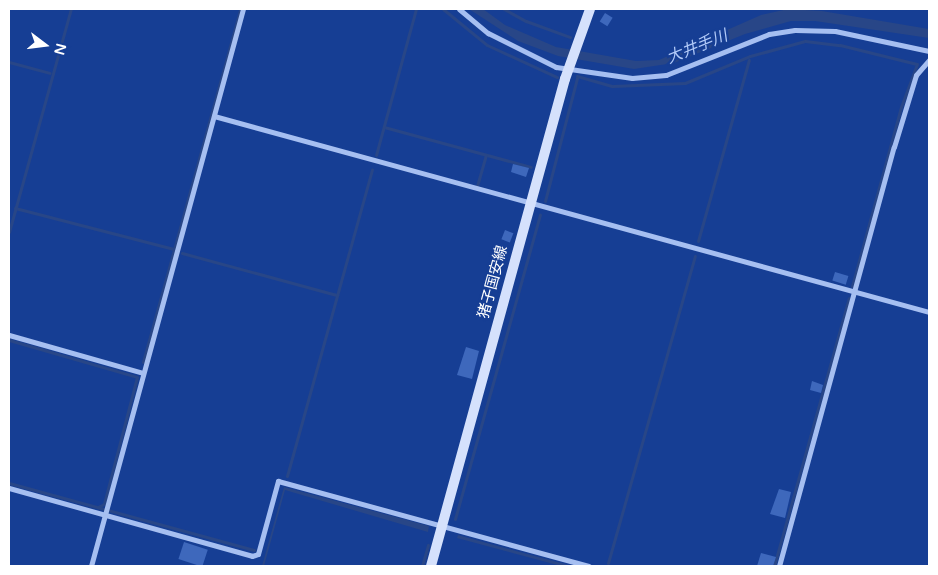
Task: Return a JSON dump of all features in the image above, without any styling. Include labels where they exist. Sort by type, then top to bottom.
[{"type":"main road","name":"猪子国安線","points":[[431,566],[530,203],[569,67],[590,9]]},
{"type":"street","points":[[91,566],[243,9]]},
{"type":"street","points":[[459,9],[488,32],[556,67],[569,67],[632,78],[666,75],[769,34],[794,30],[836,31],[929,51]]},
{"type":"street","points":[[779,566],[914,83],[929,60]]},
{"type":"street","points":[[214,116],[929,312]]},
{"type":"street","points":[[9,335],[143,372]]},
{"type":"street","points":[[9,488],[252,556],[258,554],[278,481],[589,566]]},
{"type":"water","name":"大井手川","points":[[469,9],[483,9],[505,25],[556,47],[636,61],[659,60],[761,15],[788,9],[822,11],[929,29],[929,38],[815,21],[791,21],[745,34],[674,63],[634,69],[558,56],[518,41]]},
{"type":"water","points":[[284,487],[429,526],[428,532],[285,490],[264,566],[262,566]]},
{"type":"water","points":[[458,535],[572,566],[561,566],[457,538]]},
{"type":"building","points":[[605,13],[613,18],[607,26],[600,21]]},
{"type":"building","points":[[513,164],[529,168],[526,177],[511,172]]},
{"type":"building","points":[[505,230],[513,233],[510,243],[501,239]]},
{"type":"building","points":[[835,272],[848,276],[846,285],[832,281]]},
{"type":"building","points":[[466,347],[479,351],[472,379],[457,375]]},
{"type":"building","points":[[812,381],[823,385],[821,393],[810,390]]},
{"type":"building","points":[[779,489],[791,492],[785,518],[770,514]]},
{"type":"building","points":[[184,542],[208,550],[202,566],[178,559]]},
{"type":"building","points":[[761,553],[776,557],[773,566],[757,566]]},
{"type":"waterway","points":[[9,232],[71,9]]},
{"type":"waterway","points":[[143,362],[240,9]]},
{"type":"waterway","points":[[376,155],[416,9]]},
{"type":"waterway","points":[[443,9],[487,45],[557,77]]},
{"type":"waterway","points":[[504,9],[526,21],[570,37]]},
{"type":"waterway","points":[[577,76],[613,86],[685,83],[750,56],[805,41],[840,45],[917,64],[901,107],[852,286]]},
{"type":"waterway","points":[[698,241],[749,60]]},
{"type":"waterway","points":[[9,62],[50,73]]},
{"type":"waterway","points":[[545,201],[577,78]]},
{"type":"waterway","points":[[384,127],[531,167]]},
{"type":"waterway","points":[[477,186],[486,155]]},
{"type":"waterway","points":[[287,476],[372,170]]},
{"type":"waterway","points":[[15,208],[173,249]]},
{"type":"waterway","points":[[455,519],[540,215]]},
{"type":"waterway","points":[[182,253],[337,295]]},
{"type":"waterway","points":[[608,563],[695,256]]},
{"type":"waterway","points":[[774,566],[849,298]]},
{"type":"waterway","points":[[9,340],[137,377],[104,504],[98,507]]},
{"type":"waterway","points":[[9,483],[254,550]]},
{"type":"waterway","points":[[422,566],[428,545]]}]
